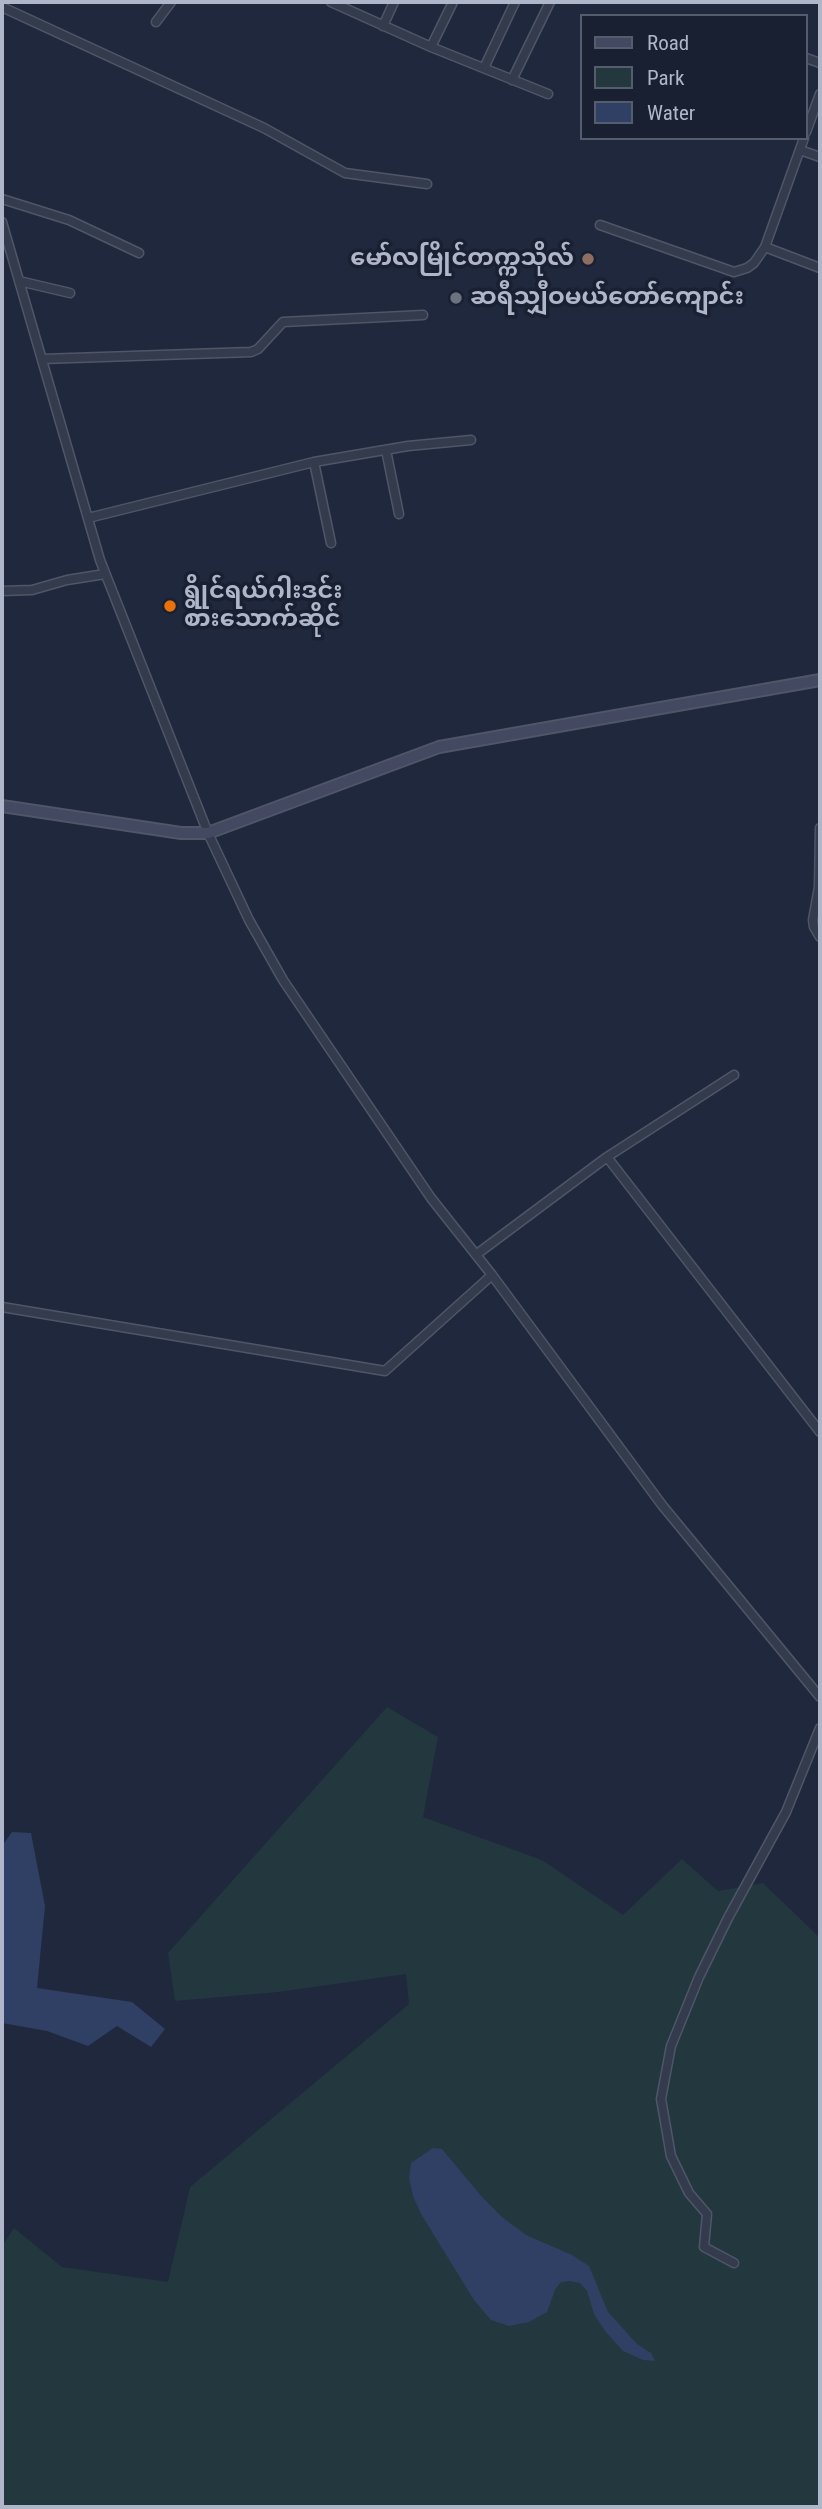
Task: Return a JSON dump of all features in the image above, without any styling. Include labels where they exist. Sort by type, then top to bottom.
[{"type":"main road","points":[[2,806],[181,833],[208,833],[439,747],[820,680]]},
{"type":"street","points":[[156,22],[171,2]]},
{"type":"street","points":[[331,2],[431,47],[548,94]]},
{"type":"street","points":[[383,26],[394,2]]},
{"type":"street","points":[[431,47],[453,2]]},
{"type":"street","points":[[484,68],[515,2]]},
{"type":"street","points":[[512,80],[550,2]]},
{"type":"street","points":[[2,7],[264,128],[345,173],[428,184]]},
{"type":"street","points":[[808,127],[820,94]]},
{"type":"street","points":[[600,225],[734,272],[747,268],[765,247],[803,140]]},
{"type":"street","points":[[800,150],[820,157]]},
{"type":"street","points":[[2,199],[69,220],[139,253]]},
{"type":"street","points":[[2,222],[105,574],[208,833],[249,920],[284,980],[431,1198],[477,1254],[662,1505],[820,1697]]},
{"type":"street","points":[[765,247],[820,268]]},
{"type":"street","points":[[19,281],[70,293]]},
{"type":"street","points":[[42,359],[251,352],[283,322],[423,315]]},
{"type":"street","points":[[88,518],[314,462],[471,440]]},
{"type":"street","points":[[386,450],[398,514]]},
{"type":"street","points":[[314,462],[331,543]]},
{"type":"street","points":[[2,591],[32,590],[67,580],[105,574]]},
{"type":"street","points":[[820,828],[819,886],[813,920],[820,937]]},
{"type":"street","points":[[477,1254],[607,1157],[734,1075]]},
{"type":"street","points":[[607,1157],[820,1432]]},
{"type":"street","points":[[2,1307],[385,1371],[492,1275]]},
{"type":"street","points":[[734,2263],[704,2247],[707,2214],[689,2193],[671,2156],[661,2099],[671,2046],[699,1978],[728,1918],[786,1812],[820,1728]]},
{"type":"green space","points":[[387,1707],[438,1737],[423,1817],[542,1860],[623,1915],[682,1859],[718,1891],[763,1883],[820,1938],[820,2507],[2,2507],[2,2246],[14,2228],[62,2267],[168,2282],[190,2187],[409,2004],[406,1974],[278,1992],[175,2001],[168,1953]]},
{"type":"water","points":[[12,1832],[31,1833],[45,1906],[37,1988],[132,2002],[165,2029],[151,2047],[117,2026],[88,2046],[47,2031],[2,2023],[2,1846]]},
{"type":"water","points":[[433,2148],[442,2149],[502,2217],[526,2235],[572,2255],[589,2266],[608,2312],[637,2344],[651,2353],[655,2361],[643,2360],[623,2351],[594,2314],[587,2291],[580,2283],[561,2282],[547,2312],[529,2322],[509,2326],[491,2320],[474,2300],[421,2214],[413,2196],[409,2178],[411,2163]]},
{"type":"place","name":"မော်လမြိုင်တက္ကသိုလ်","points":[[588,259]]},
{"type":"place","name":"ဆရီသျှီဝမယ်တော်ကျောင်း","points":[[456,298]]},
{"type":"place","name":"ရွိုင်ရယ်ဂါးဒင်း စားသောက်ဆိုင်","points":[[170,606]]}]
